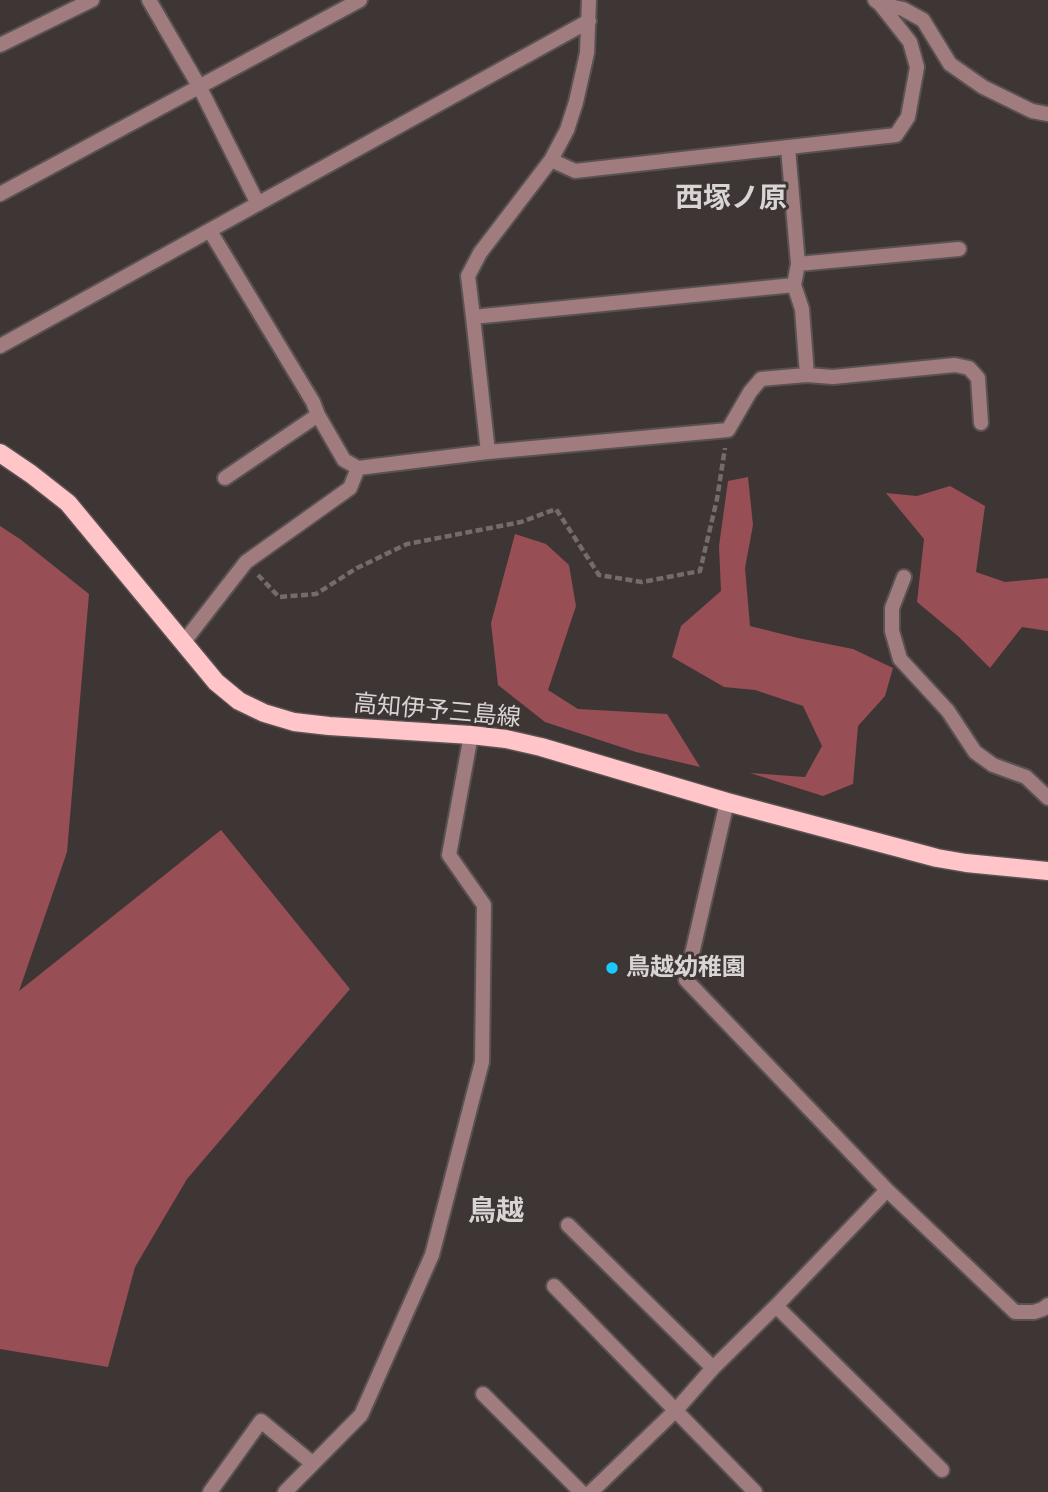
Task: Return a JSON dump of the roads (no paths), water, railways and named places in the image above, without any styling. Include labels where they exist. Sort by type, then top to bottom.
[{"type":"main road","name":"高知伊予三島線","points":[[0,453],[68,503],[216,682],[239,701],[264,713],[293,722],[329,726],[506,739],[937,858],[1048,872]]},
{"type":"street","points":[[0,45],[92,0]]},
{"type":"street","points":[[149,0],[198,86],[258,204]]},
{"type":"street","points":[[0,194],[360,0]]},
{"type":"street","points":[[488,452],[468,276],[480,253],[551,160],[566,130],[576,102],[587,53],[589,0]]},
{"type":"street","points":[[551,160],[576,171],[896,135],[908,117],[916,67],[910,43],[878,2]]},
{"type":"street","points":[[878,2],[903,9],[923,20],[950,64],[983,88],[1032,111],[1048,114]]},
{"type":"street","points":[[0,346],[589,21]]},
{"type":"street","points":[[788,148],[798,264],[793,285],[802,309],[807,376]]},
{"type":"street","points":[[210,231],[313,402],[344,460],[358,468],[488,452],[728,430],[750,392],[761,379],[832,377],[955,365],[969,369],[978,378],[981,423]]},
{"type":"street","points":[[798,264],[959,249]]},
{"type":"street","points":[[473,317],[793,285]]},
{"type":"street","points":[[225,478],[318,415]]},
{"type":"street","points":[[183,643],[246,562],[350,488],[358,468]]},
{"type":"street","points":[[904,577],[892,608],[892,631],[900,659],[948,711],[975,752],[993,765],[1026,778],[1048,797]]},
{"type":"street","points":[[285,1492],[361,1415],[432,1255],[482,1062],[484,905],[449,855],[471,735]]},
{"type":"street","points":[[727,802],[686,980],[887,1190],[1015,1311],[1034,1312],[1043,1310],[1048,1305]]},
{"type":"street","points":[[591,1492],[676,1410],[713,1368],[887,1190]]},
{"type":"street","points":[[568,1225],[713,1368]]},
{"type":"street","points":[[554,1286],[755,1492]]},
{"type":"street","points":[[776,1306],[942,1470]]},
{"type":"street","points":[[482,1394],[581,1492]]},
{"type":"street","points":[[210,1492],[261,1421],[312,1463]]},
{"type":"place","name":"鳥越幼稚園","points":[[612,968]]},
{"type":"district","name":"西塚ノ原","points":[[731,199]]},
{"type":"district","name":"鳥越","points":[[496,1212]]}]
